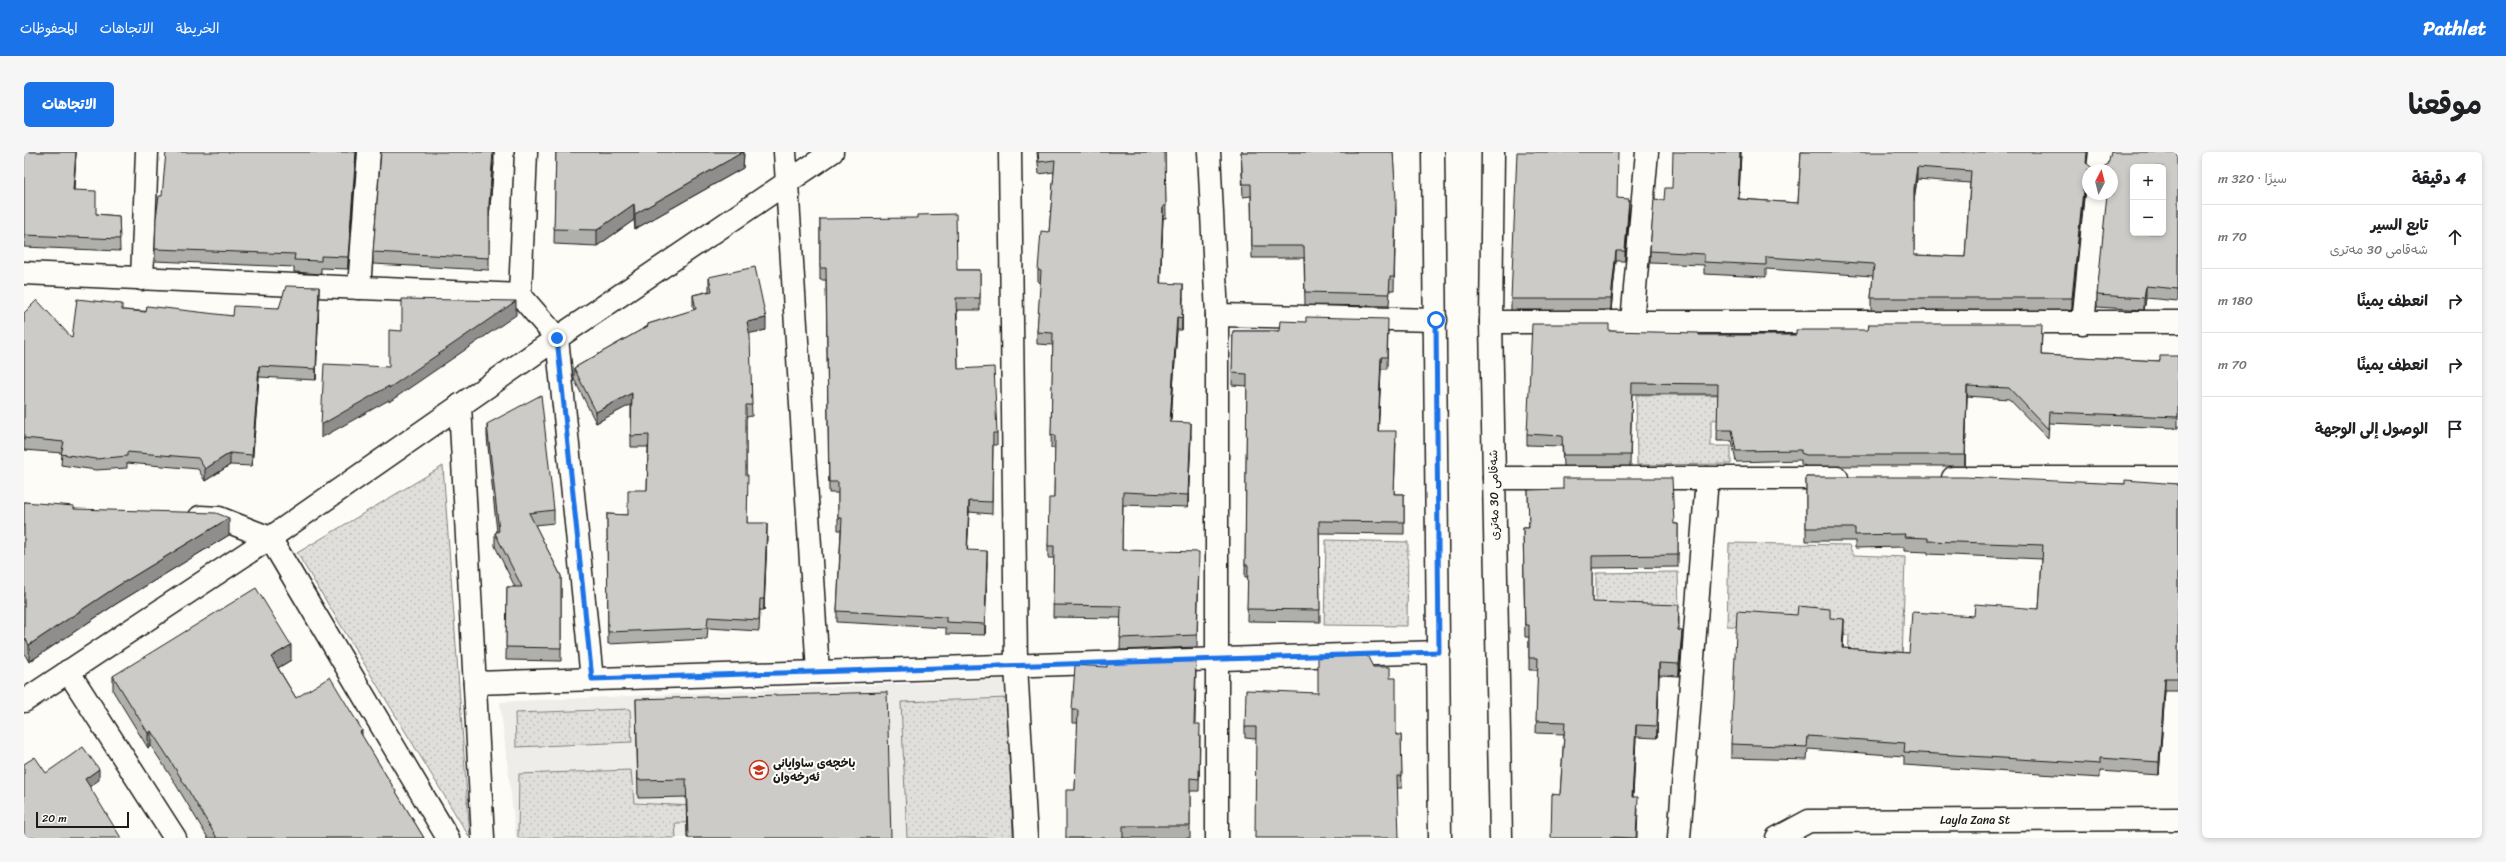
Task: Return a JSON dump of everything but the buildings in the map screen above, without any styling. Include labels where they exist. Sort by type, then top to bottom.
[{"type":"street","points":[[142,278],[147,152]]},
{"type":"street","points":[[359,288],[369,152]]},
{"type":"street","points":[[526,152],[520,295],[557,338],[592,679]]},
{"type":"street","points":[[785,152],[785,184],[818,672]]},
{"type":"street","points":[[24,701],[270,538],[557,338],[832,152]]},
{"type":"street","points":[[1010,152],[1016,665],[1026,838]]},
{"type":"street","points":[[1209,152],[1217,315],[1217,838]]},
{"type":"street","points":[[1433,152],[1436,320],[1440,838]]},
{"type":"street","name":"شەقامی 30 مەتری","points":[[1493,152],[1491,322],[1501,838]]},
{"type":"street","points":[[1632,322],[1647,152]]},
{"type":"street","points":[[2099,164],[2100,152]]},
{"type":"street","points":[[2083,323],[2095,200]]},
{"type":"street","points":[[24,273],[520,295]]},
{"type":"street","points":[[1217,315],[1436,320]]},
{"type":"street","points":[[1491,322],[2178,322]]},
{"type":"street","points":[[460,405],[483,838]]},
{"type":"street","points":[[1494,478],[1857,478]]},
{"type":"street","points":[[1679,838],[1707,478]]},
{"type":"street","points":[[1936,478],[2178,478]]},
{"type":"street","points":[[180,516],[219,518],[270,538],[448,838]]},
{"type":"street","points":[[475,683],[1439,652]]},
{"type":"street","points":[[68,671],[175,838]]},
{"type":"street","name":"Layla Zana St","points":[[1777,838],[1809,821],[2178,820]]},
{"type":"shaded area","points":[[1636,395],[1730,395],[1730,419],[1711,420],[1711,446],[1731,446],[1731,464],[1637,465]]},
{"type":"shaded area","points":[[443,466],[470,838],[297,553]]},
{"type":"shaded area","points":[[1326,540],[1408,542],[1407,626],[1324,625]]},
{"type":"shaded area","points":[[1729,543],[1849,545],[1853,555],[1905,557],[1902,664],[1848,662],[1849,635],[1827,634],[1799,628],[1727,626]]},
{"type":"shaded area","points":[[1678,572],[1679,608],[1596,609],[1596,573]]},
{"type":"shaded area","name":"باخچەی ساوایانی ئەرخەوان","points":[[1006,679],[1013,838],[516,838],[500,702]]},
{"type":"shaded area","points":[[1008,698],[1013,838],[907,838],[901,702]]},
{"type":"shaded area","points":[[630,709],[632,742],[516,747],[515,713]]},
{"type":"shaded area","points":[[631,770],[634,803],[713,807],[715,822],[675,823],[676,838],[518,838],[519,774]]},
{"type":"place","name":"باخچەی ساوایانی ئەرخەوان","points":[[759,770]]},
{"type":"route","points":[[557,338],[592,679],[1439,652],[1436,320]]}]
